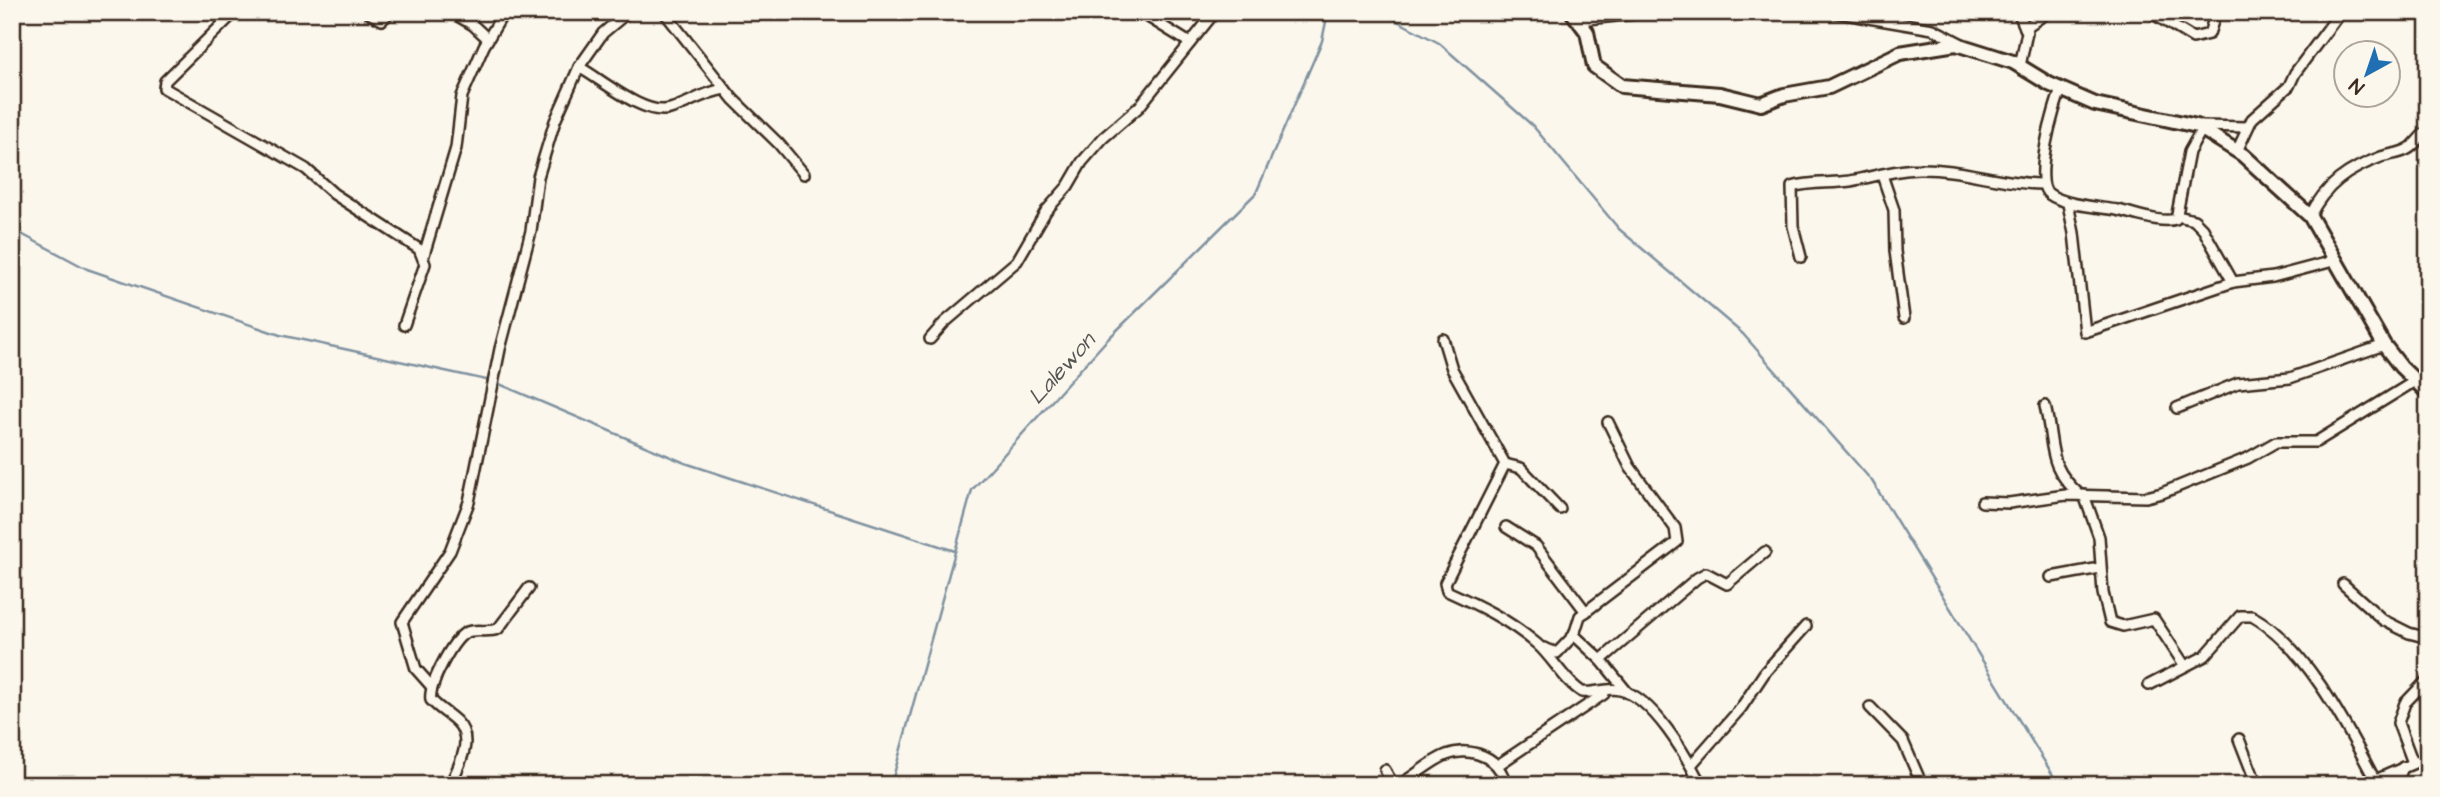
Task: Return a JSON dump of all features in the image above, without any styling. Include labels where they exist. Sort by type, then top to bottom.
[{"type":"street","points":[[235,12],[165,81],[164,88],[306,169],[334,194],[419,249],[425,264],[404,326]]},
{"type":"street","points":[[367,12],[382,20],[390,12]]},
{"type":"street","points":[[451,12],[488,38]]},
{"type":"street","points":[[423,258],[456,148],[462,96],[488,38],[504,12]]},
{"type":"street","points":[[432,687],[416,670],[402,622],[450,551],[469,502],[500,349],[531,231],[538,177],[555,121],[579,67],[603,33],[628,12]]},
{"type":"street","points":[[664,12],[725,89],[804,174]]},
{"type":"street","points":[[1140,12],[1190,43]]},
{"type":"street","points":[[930,339],[944,323],[1017,261],[1046,211],[1068,186],[1082,162],[1103,138],[1139,107],[1215,12]]},
{"type":"street","points":[[1575,16],[1653,12]]},
{"type":"street","points":[[1833,12],[1933,29],[2020,66],[2061,90],[2095,104],[2199,128],[2247,128]]},
{"type":"street","points":[[2018,12],[2027,37],[2020,66]]},
{"type":"street","points":[[2025,28],[2048,12]]},
{"type":"street","points":[[2150,12],[2193,38],[2208,34],[2216,12]]},
{"type":"street","points":[[2237,150],[2247,128],[2263,107],[2289,86],[2299,67],[2336,18],[2333,12]]},
{"type":"street","points":[[1575,16],[1587,32],[1594,66],[1622,86],[1720,94],[1761,104],[1784,95],[1829,87],[1900,52],[1964,44]]},
{"type":"street","points":[[579,67],[641,107],[667,110],[702,93],[725,89]]},
{"type":"street","points":[[2061,90],[2049,120],[2042,184],[2048,193],[2067,204],[2086,203],[2172,220],[2178,216],[2189,152],[2199,128]]},
{"type":"street","points":[[2199,128],[2237,150],[2280,185],[2310,216],[2384,345],[2422,387]]},
{"type":"street","points":[[2310,216],[2319,197],[2336,179],[2382,157],[2411,148],[2419,136],[2428,131]]},
{"type":"street","points":[[1801,257],[1793,226],[1792,187],[1917,169],[1981,176],[2012,184],[2042,184]]},
{"type":"street","points":[[1882,175],[1894,210],[1895,251],[1904,317]]},
{"type":"street","points":[[2067,204],[2074,233],[2085,332],[2233,282],[2273,277],[2337,260]]},
{"type":"street","points":[[2178,216],[2194,220],[2203,229],[2233,282]]},
{"type":"street","points":[[1443,339],[1452,369],[1505,464],[1521,468],[1560,509]]},
{"type":"street","points":[[2176,408],[2238,383],[2290,378],[2384,345]]},
{"type":"street","points":[[1982,502],[2009,503],[2082,495],[2146,497],[2213,473],[2276,442],[2316,442],[2422,387],[2428,374]]},
{"type":"street","points":[[2045,406],[2055,466],[2066,483],[2082,495],[2099,537],[2105,611],[2110,622],[2123,626],[2154,619],[2185,666]]},
{"type":"street","points":[[1536,644],[1557,653],[1574,635],[1580,616],[1676,542],[1675,528],[1630,467],[1608,422]]},
{"type":"street","points":[[1505,464],[1445,585],[1447,591],[1498,614],[1536,644],[1581,692],[1611,689],[1628,693]]},
{"type":"street","points":[[1506,527],[1536,546],[1586,612]]},
{"type":"street","points":[[1601,660],[1697,578],[1706,573],[1727,584],[1765,552]]},
{"type":"street","points":[[2051,577],[2100,568]]},
{"type":"street","points":[[2343,584],[2383,620],[2409,633],[2428,638]]},
{"type":"street","points":[[450,785],[464,752],[464,734],[457,722],[431,700],[432,687],[442,664],[461,638],[469,632],[498,629],[529,588]]},
{"type":"street","points":[[2149,685],[2205,656],[2240,616],[2247,615],[2260,620],[2303,661],[2342,718],[2375,780]]},
{"type":"street","points":[[1690,765],[1741,708],[1765,672],[1806,626]]},
{"type":"street","points":[[1574,635],[1601,660],[1628,693],[1654,715],[1699,781],[1678,785]]},
{"type":"street","points":[[2396,785],[2408,765],[2398,723],[2405,704],[2428,679]]},
{"type":"street","points":[[1498,765],[1611,689]]},
{"type":"street","points":[[1870,708],[1903,741],[1917,782]]},
{"type":"street","points":[[2239,739],[2258,785]]},
{"type":"street","points":[[1399,785],[1458,750],[1488,757],[1498,765],[1507,785]]},
{"type":"street","points":[[2364,785],[2428,757]]},
{"type":"street","points":[[1385,770],[1393,785]]},
{"type":"waterway","name":"Lalewon","points":[[891,785],[972,490],[1105,342],[1256,193],[1322,41],[1328,12]]},
{"type":"waterway","points":[[1380,12],[1439,43],[1533,126],[1619,229],[1743,334],[1872,481],[2059,785]]},
{"type":"waterway","points":[[12,229],[87,269],[280,335],[491,381]]},
{"type":"waterway","points":[[497,383],[685,463],[955,551]]}]
